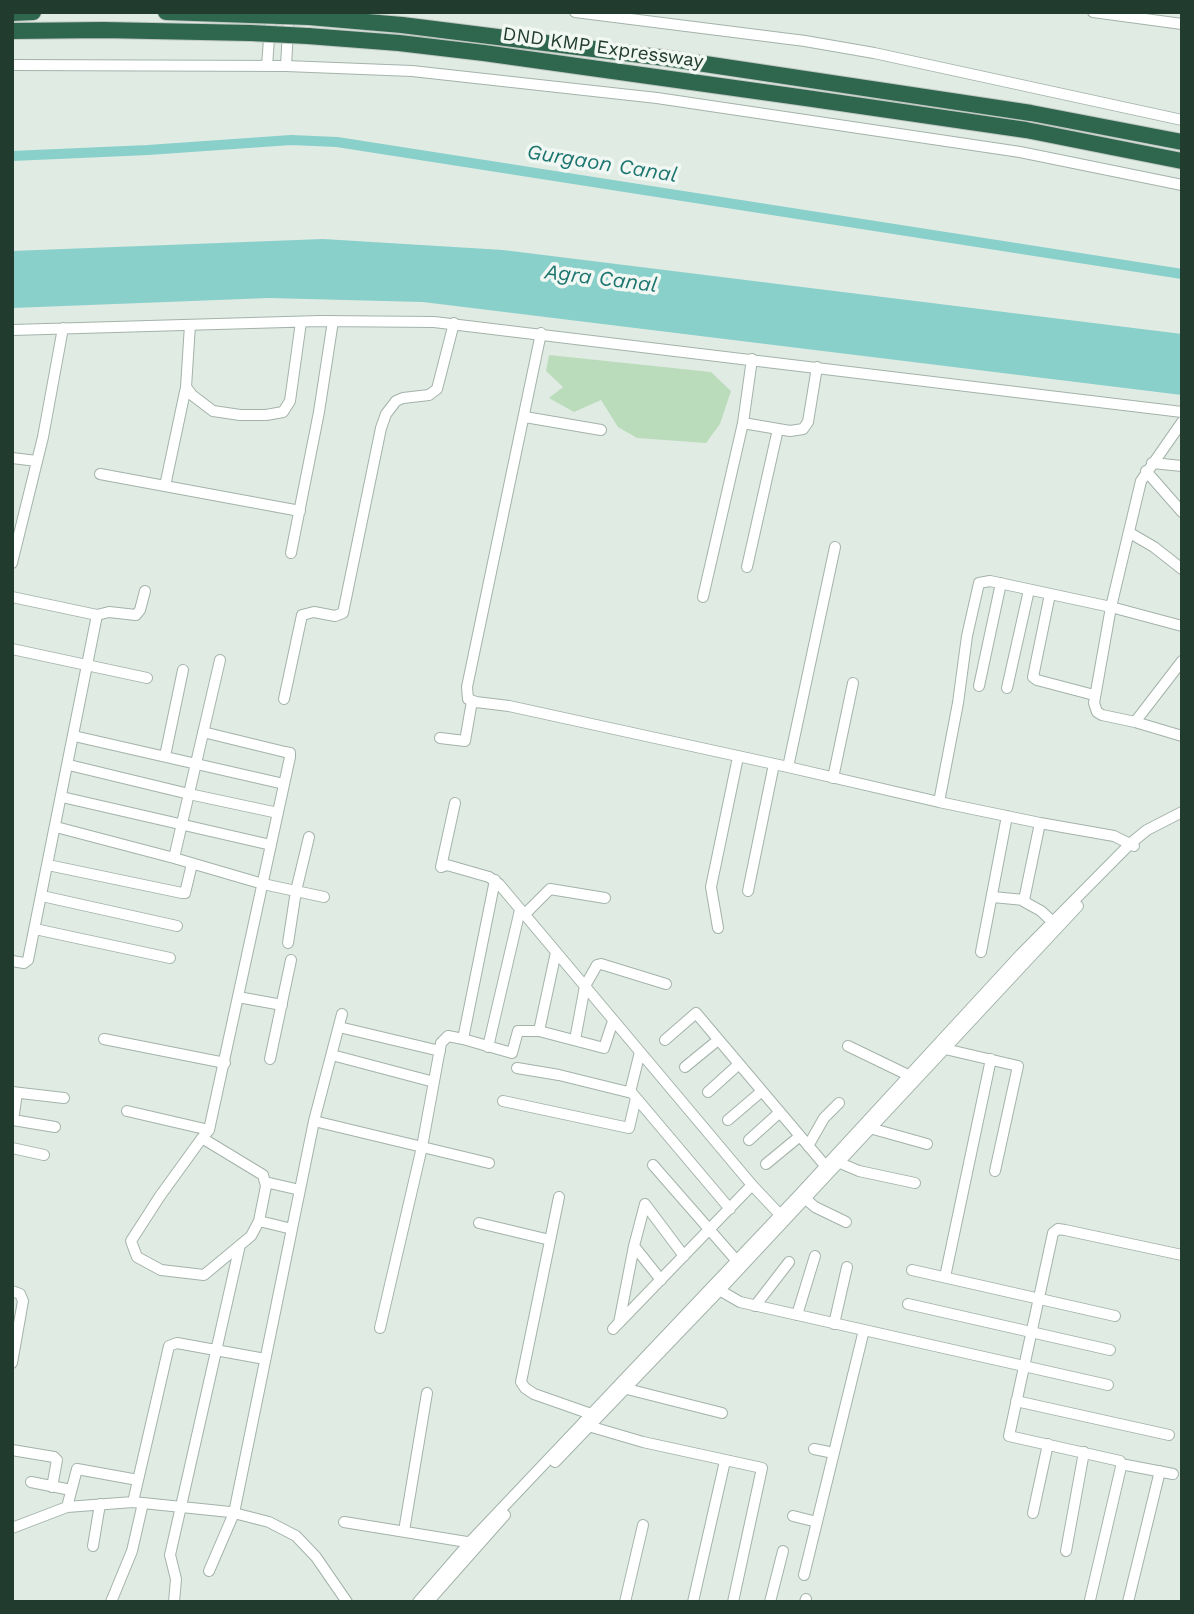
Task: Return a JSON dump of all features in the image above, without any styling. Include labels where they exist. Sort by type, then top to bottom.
[{"type":"highway","points":[[12,13],[33,12]]},
{"type":"highway","name":"DND KMP Expressway","points":[[166,12],[309,17],[489,35],[678,60],[1031,113],[1182,142]]},
{"type":"highway","name":"DND KMP Expressway","points":[[12,31],[251,33],[399,43],[806,98],[1026,131],[1182,161]]},
{"type":"street","points":[[267,66],[271,12]]},
{"type":"street","points":[[286,66],[289,12]]},
{"type":"street","points":[[575,12],[805,41],[874,53],[1182,120]]},
{"type":"street","points":[[1093,12],[1182,24]]},
{"type":"street","points":[[12,65],[286,66],[412,71],[657,98],[1020,152],[1182,185]]},
{"type":"street","points":[[291,553],[333,321]]},
{"type":"street","points":[[12,330],[333,321],[454,323],[1182,412]]},
{"type":"street","points":[[186,387],[198,401],[214,411],[240,415],[283,412],[292,394],[301,322]]},
{"type":"street","points":[[284,699],[302,615],[314,612],[335,616],[343,613],[378,441],[386,414],[396,401],[429,395],[437,389],[454,323]]},
{"type":"street","points":[[165,486],[186,387],[190,325]]},
{"type":"street","points":[[12,563],[37,461],[63,328]]},
{"type":"street","points":[[541,333],[467,687],[466,695],[472,701],[509,706],[939,802],[1115,835],[1133,845]]},
{"type":"street","points":[[703,597],[743,423],[752,359]]},
{"type":"street","points":[[743,423],[797,431],[805,426],[817,367]]},
{"type":"street","points":[[525,417],[601,430]]},
{"type":"street","points":[[1182,422],[1149,467],[1138,493],[1111,607],[1094,695],[1097,712],[1182,736]]},
{"type":"street","points":[[747,567],[778,429]]},
{"type":"street","points":[[12,458],[37,461]]},
{"type":"street","points":[[1149,467],[1182,466]]},
{"type":"street","points":[[1149,467],[1182,512]]},
{"type":"street","points":[[100,474],[300,511]]},
{"type":"street","points":[[1130,533],[1154,547],[1182,569]]},
{"type":"street","points":[[789,767],[835,547]]},
{"type":"street","points":[[939,802],[977,587],[981,582],[1001,583],[1111,607],[1182,626]]},
{"type":"street","points":[[979,687],[1001,583]]},
{"type":"street","points":[[1007,688],[1029,590]]},
{"type":"street","points":[[12,597],[97,615],[109,612],[136,615],[141,610],[145,591]]},
{"type":"street","points":[[1050,594],[1033,677],[1094,695]]},
{"type":"street","points":[[12,961],[24,963],[28,960],[97,615]]},
{"type":"street","points":[[12,649],[147,678]]},
{"type":"street","points":[[174,858],[220,660]]},
{"type":"street","points":[[1135,722],[1182,661]]},
{"type":"street","points":[[166,756],[183,670]]},
{"type":"street","points":[[833,778],[853,683]]},
{"type":"street","points":[[440,738],[465,741],[472,701]]},
{"type":"street","points":[[127,1111],[205,1134],[263,1175],[264,1203],[251,1236],[204,1275],[161,1270],[137,1257],[131,1241],[205,1134],[225,1062],[290,753],[203,732]]},
{"type":"street","points":[[74,736],[285,784]]},
{"type":"street","points":[[719,928],[711,887],[738,757]]},
{"type":"street","points":[[748,891],[774,764]]},
{"type":"street","points":[[69,765],[278,813]]},
{"type":"street","points":[[62,797],[271,845]]},
{"type":"street","points":[[455,803],[441,867],[447,865],[495,880],[752,1185],[783,1218]]},
{"type":"street","points":[[418,1602],[628,1384],[1055,925],[1147,830],[1182,812]]},
{"type":"street","points":[[982,952],[1007,816]]},
{"type":"street","points":[[1133,845],[1182,819]]},
{"type":"street","points":[[1023,901],[1040,823]]},
{"type":"street","points":[[56,827],[263,884],[324,897]]},
{"type":"street","points":[[288,943],[296,891],[309,837]]},
{"type":"street","points":[[48,865],[182,893],[185,892],[192,864]]},
{"type":"street","points":[[463,1039],[495,880]]},
{"type":"street","points":[[488,1047],[522,913],[550,889],[605,898]]},
{"type":"street","points":[[41,896],[177,926]]},
{"type":"street","points":[[993,897],[1033,905],[1055,925]]},
{"type":"street","points":[[34,929],[170,958]]},
{"type":"street","points":[[539,1031],[555,952]]},
{"type":"street","points":[[270,1059],[290,960]]},
{"type":"street","points":[[575,1040],[585,986],[593,969],[601,964],[666,984]]},
{"type":"street","points":[[238,997],[282,1005]]},
{"type":"street","points":[[665,1040],[696,1013],[828,1169]]},
{"type":"street","points":[[209,1572],[234,1513],[314,1121],[342,1014]]},
{"type":"street","points":[[380,1328],[422,1147],[443,1039],[463,1039],[512,1053],[517,1032],[539,1031],[604,1048],[613,1021]]},
{"type":"street","points":[[339,1027],[440,1051]]},
{"type":"street","points":[[104,1039],[225,1062]]},
{"type":"street","points":[[685,1067],[718,1040]]},
{"type":"street","points":[[947,1042],[991,1059],[1016,1065],[1018,1068],[995,1171]]},
{"type":"street","points":[[848,1046],[908,1080]]},
{"type":"street","points":[[503,1101],[629,1128],[640,1052]]},
{"type":"street","points":[[332,1055],[434,1082]]},
{"type":"street","points":[[945,1277],[991,1059]]},
{"type":"street","points":[[708,1092],[739,1064]]},
{"type":"street","points":[[517,1068],[633,1095],[730,1209]]},
{"type":"street","points":[[728,1120],[762,1091]]},
{"type":"street","points":[[55,1128],[12,1121],[15,1092],[64,1098]]},
{"type":"street","points":[[808,1146],[824,1118],[839,1103]]},
{"type":"street","points":[[749,1140],[780,1112]]},
{"type":"street","points":[[314,1121],[489,1163]]},
{"type":"street","points":[[866,1127],[927,1144]]},
{"type":"street","points":[[828,1169],[840,1163],[866,1127]]},
{"type":"street","points":[[766,1164],[800,1136]]},
{"type":"street","points":[[12,1148],[44,1155]]},
{"type":"street","points":[[840,1163],[859,1171],[915,1183]]},
{"type":"street","points":[[653,1166],[736,1259]]},
{"type":"street","points":[[265,1182],[300,1190]]},
{"type":"street","points":[[684,1256],[645,1204],[616,1326],[730,1209],[752,1185]]},
{"type":"street","points":[[559,1197],[521,1382],[534,1394],[591,1414]]},
{"type":"street","points":[[803,1197],[825,1213],[846,1222]]},
{"type":"street","points":[[716,1288],[736,1259],[783,1218]]},
{"type":"street","points":[[259,1221],[292,1229]]},
{"type":"street","points":[[479,1223],[550,1240]]},
{"type":"street","points":[[1173,1474],[1009,1436],[1054,1233],[1058,1230],[1182,1255]]},
{"type":"street","points":[[174,1602],[176,1579],[170,1555],[240,1245]]},
{"type":"street","points":[[634,1246],[661,1280]]},
{"type":"street","points":[[797,1315],[814,1256]]},
{"type":"street","points":[[755,1306],[789,1262]]},
{"type":"street","points":[[834,1324],[847,1267]]},
{"type":"street","points":[[912,1270],[1115,1316]]},
{"type":"street","points":[[716,1288],[735,1301],[755,1306],[1108,1385]]},
{"type":"street","points":[[12,1291],[20,1294],[23,1301],[12,1363]]},
{"type":"street","points":[[908,1304],[1110,1350]]},
{"type":"street","points":[[804,1575],[864,1330]]},
{"type":"street","points":[[111,1602],[132,1551],[138,1480],[169,1346],[177,1342],[265,1359]]},
{"type":"street","points":[[586,1425],[591,1414],[628,1384]]},
{"type":"street","points":[[628,1384],[723,1413]]},
{"type":"street","points":[[404,1531],[427,1393]]},
{"type":"street","points":[[1016,1401],[1169,1435]]},
{"type":"street","points":[[586,1425],[762,1468],[733,1602]]},
{"type":"street","points":[[1032,1513],[1048,1444]]},
{"type":"street","points":[[814,1449],[834,1453]]},
{"type":"street","points":[[12,1450],[54,1457],[57,1460],[52,1487]]},
{"type":"street","points":[[1066,1551],[1084,1452]]},
{"type":"street","points":[[693,1602],[725,1461]]},
{"type":"street","points":[[1090,1600],[1121,1464]]},
{"type":"street","points":[[68,1507],[77,1469],[138,1480]]},
{"type":"street","points":[[1128,1602],[1160,1471]]},
{"type":"street","points":[[31,1482],[71,1490]]},
{"type":"street","points":[[12,1528],[68,1507],[100,1504],[138,1502],[234,1513],[269,1522],[296,1536],[316,1557],[347,1602]]},
{"type":"street","points":[[93,1546],[100,1504]]},
{"type":"street","points":[[793,1516],[817,1522]]},
{"type":"street","points":[[344,1521],[475,1543]]},
{"type":"street","points":[[625,1602],[643,1525]]},
{"type":"street","points":[[434,1600],[475,1543]]},
{"type":"street","points":[[770,1602],[783,1551]]},
{"type":"green space","points":[[549,355],[711,372],[731,391],[720,424],[706,443],[637,438],[618,427],[601,400],[574,412],[549,398],[563,387],[546,371]]},
{"type":"water","name":"Agra Canal","points":[[323,239],[503,250],[1182,334],[1182,395],[423,302],[269,298],[12,308],[12,251]]},
{"type":"waterway","name":"Gurgaon Canal","points":[[12,156],[291,140],[337,142],[1182,274]]}]
